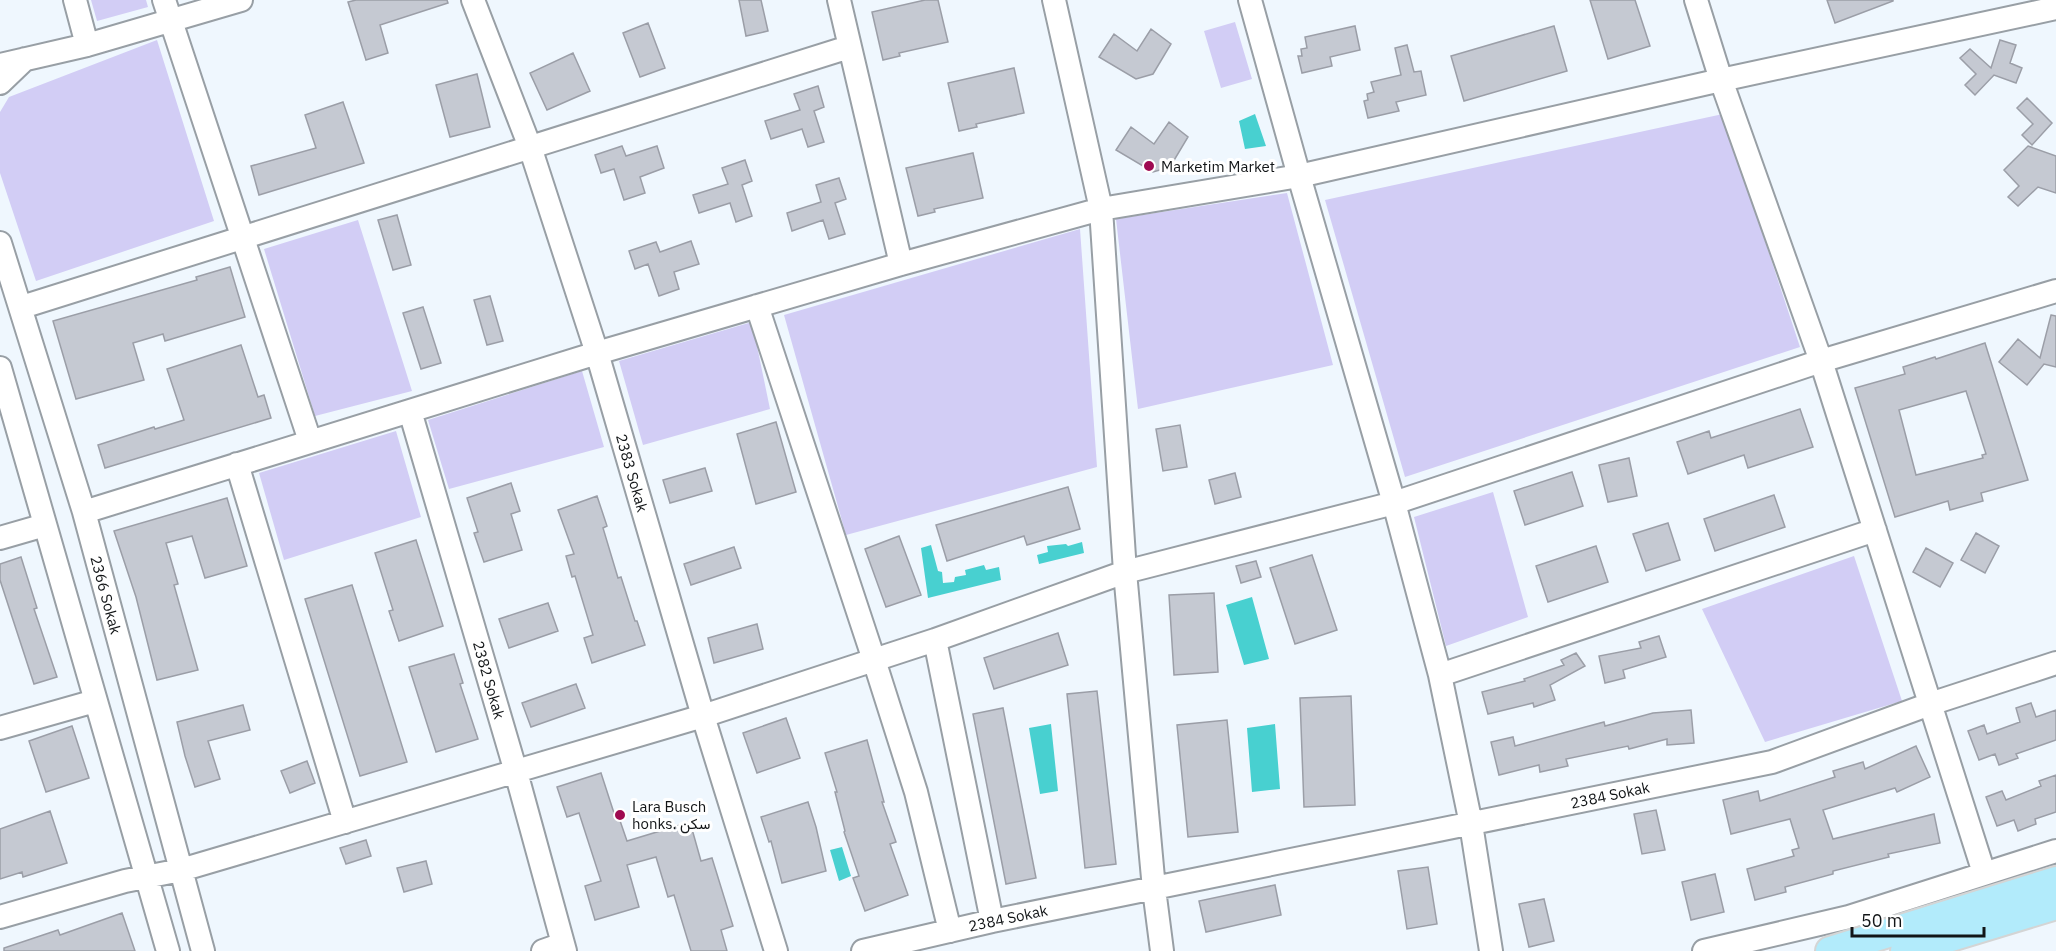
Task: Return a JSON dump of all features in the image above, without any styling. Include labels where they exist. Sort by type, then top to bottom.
[{"type":"main road","points":[[1830,951],[2056,881]]},
{"type":"main road","points":[[1905,951],[2056,905]]},
{"type":"street","points":[[75,0],[87,45]]},
{"type":"street","points":[[0,65],[87,45],[167,10],[241,0]]},
{"type":"street","name":"2383 Sokak","points":[[474,0],[530,147],[597,353],[703,716],[776,951]]},
{"type":"street","points":[[839,0],[902,264]]},
{"type":"street","points":[[1054,0],[1101,209],[1125,572],[1154,889],[1162,951]]},
{"type":"street","points":[[1250,0],[1394,503],[1440,675],[1471,824],[1491,951]]},
{"type":"street","points":[[1696,0],[1721,80],[1821,361],[1984,873]]},
{"type":"street","points":[[84,513],[597,353],[1101,209],[1299,176],[1721,80],[2056,8]]},
{"type":"street","points":[[167,10],[310,441]]},
{"type":"street","points":[[22,308],[849,47]]},
{"type":"street","points":[[0,83],[27,58]]},
{"type":"street","name":"2366 Sokak","points":[[0,243],[84,513],[203,951]]},
{"type":"street","points":[[0,917],[181,870],[703,716],[935,640],[1125,572],[1394,503],[1821,361],[2056,291]]},
{"type":"street","points":[[757,306],[916,792],[950,931]]},
{"type":"street","points":[[0,368],[168,951]]},
{"type":"street","name":"2382 Sokak","points":[[410,411],[516,772],[557,949]]},
{"type":"street","points":[[237,464],[345,822]]},
{"type":"street","points":[[0,538],[45,525]]},
{"type":"street","points":[[1440,675],[1875,530]]},
{"type":"street","points":[[935,640],[992,921]]},
{"type":"street","name":"2384 Sokak","points":[[863,951],[992,921],[1772,762],[1930,704],[2056,663]]},
{"type":"street","points":[[0,728],[95,701]]},
{"type":"street","points":[[1704,951],[1849,917],[2056,851]]},
{"type":"shaded area","points":[[91,0],[146,0],[148,7],[97,21]]},
{"type":"shaded area","points":[[1235,22],[1252,79],[1221,88],[1204,31]]},
{"type":"shaded area","points":[[157,40],[214,221],[36,281],[0,173],[0,112],[9,97]]},
{"type":"shaded area","points":[[1723,114],[1800,347],[1405,477],[1325,200]]},
{"type":"shaded area","points":[[1287,193],[1333,365],[1138,409],[1116,219]]},
{"type":"shaded area","points":[[358,220],[412,391],[315,416],[264,249]]},
{"type":"shaded area","points":[[1080,229],[1097,467],[846,535],[784,315]]},
{"type":"shaded area","points":[[752,322],[770,409],[643,445],[619,361]]},
{"type":"shaded area","points":[[582,371],[604,447],[449,489],[428,420]]},
{"type":"shaded area","points":[[396,431],[421,517],[284,560],[259,473]]},
{"type":"shaded area","points":[[1493,492],[1528,617],[1446,646],[1414,517]]},
{"type":"shaded area","points":[[1854,556],[1902,701],[1765,742],[1702,609]]},
{"type":"water","points":[[1255,114],[1266,146],[1245,149],[1239,121]]},
{"type":"water","points":[[1082,542],[1084,553],[1039,564],[1037,555],[1048,552],[1047,546],[1066,544],[1068,546]]},
{"type":"water","points":[[931,545],[938,571],[942,572],[943,583],[954,582],[955,577],[966,575],[965,570],[984,565],[986,570],[999,567],[1001,580],[928,598],[921,548]]},
{"type":"water","points":[[1252,597],[1269,659],[1244,665],[1226,605]]},
{"type":"water","points":[[1051,724],[1058,791],[1040,794],[1029,728]]},
{"type":"water","points":[[1275,724],[1280,789],[1252,792],[1247,728]]},
{"type":"water","points":[[842,847],[851,876],[839,881],[830,850]]},
{"type":"building","points":[[356,0],[447,0],[448,3],[380,25],[388,53],[366,60],[348,2]]},
{"type":"building","points":[[739,0],[761,0],[768,31],[746,36]]},
{"type":"building","points":[[925,0],[938,0],[948,42],[899,53],[900,56],[883,60],[872,12]]},
{"type":"building","points":[[1590,0],[1635,0],[1650,46],[1608,59]]},
{"type":"building","points":[[1827,0],[1893,0],[1893,1],[1835,23]]},
{"type":"building","points":[[648,23],[665,68],[640,77],[623,33]]},
{"type":"building","points":[[1355,26],[1360,50],[1330,57],[1332,66],[1302,73],[1298,56],[1302,56],[1301,49],[1307,48],[1305,37]]},
{"type":"building","points":[[1554,26],[1567,71],[1464,101],[1451,56]]},
{"type":"building","points":[[1151,29],[1171,44],[1153,74],[1136,79],[1099,57],[1114,34],[1137,51]]},
{"type":"building","points":[[2000,40],[2016,45],[2010,63],[2022,68],[2016,83],[1994,75],[1975,95],[1965,85],[1976,74],[1960,58],[1970,49],[1991,68]]},
{"type":"building","points":[[1407,45],[1414,72],[1421,71],[1426,95],[1396,102],[1399,111],[1368,118],[1364,101],[1368,100],[1367,94],[1374,92],[1371,82],[1401,75],[1395,48]]},
{"type":"building","points":[[573,53],[590,91],[547,110],[530,73]]},
{"type":"building","points":[[1014,68],[1024,113],[976,124],[977,127],[959,131],[948,83]]},
{"type":"building","points":[[477,74],[490,127],[450,137],[436,85]]},
{"type":"building","points":[[818,86],[824,107],[814,111],[824,142],[808,147],[802,129],[771,139],[765,121],[800,110],[794,94]]},
{"type":"building","points":[[2027,98],[2052,123],[2032,145],[2022,135],[2033,124],[2017,108]]},
{"type":"building","points":[[343,102],[364,163],[259,195],[251,166],[316,148],[305,115]]},
{"type":"building","points":[[1169,122],[1188,137],[1170,167],[1153,172],[1116,150],[1131,127],[1154,144]]},
{"type":"building","points":[[622,146],[626,156],[657,146],[664,168],[640,177],[645,193],[624,200],[614,169],[601,173],[595,155]]},
{"type":"building","points":[[2028,146],[2056,156],[2056,193],[2038,187],[2018,206],[2008,197],[2019,186],[2004,170]]},
{"type":"building","points":[[973,153],[983,198],[934,209],[935,212],[918,216],[906,168]]},
{"type":"building","points":[[745,160],[752,181],[742,185],[752,216],[736,222],[730,203],[699,213],[693,195],[728,184],[722,168]]},
{"type":"building","points":[[839,178],[846,199],[835,203],[845,234],[829,239],[823,220],[792,231],[787,213],[821,202],[816,185]]},
{"type":"building","points":[[397,215],[411,265],[393,270],[378,220]]},
{"type":"building","points":[[691,241],[699,264],[674,272],[679,289],[659,296],[648,264],[635,269],[629,251],[656,242],[660,252]]},
{"type":"building","points":[[230,267],[245,317],[165,341],[163,334],[133,343],[144,380],[76,399],[53,321],[197,280],[196,277]]},
{"type":"building","points":[[490,296],[503,341],[487,345],[474,300]]},
{"type":"building","points":[[423,307],[441,363],[421,369],[403,313]]},
{"type":"building","points":[[2051,315],[2056,316],[2056,367],[2044,364],[2027,385],[1999,362],[2018,339],[2040,358]]},
{"type":"building","points":[[1985,343],[2028,480],[1981,493],[1983,501],[1950,510],[1948,501],[1895,517],[1855,388],[1905,374],[1903,367],[1935,357],[1936,359]],"holes":[[[1966,391],[1986,454],[1982,455],[1983,458],[1916,475],[1899,410]]]},
{"type":"building","points":[[241,345],[258,397],[264,395],[271,418],[105,468],[98,445],[184,420],[167,369]]},
{"type":"building","points":[[1800,409],[1813,447],[1748,468],[1744,455],[1688,474],[1677,442],[1709,431],[1711,438]]},
{"type":"building","points":[[776,422],[796,492],[756,504],[737,434]]},
{"type":"building","points":[[1180,425],[1187,467],[1163,471],[1156,429]]},
{"type":"building","points":[[1629,458],[1637,496],[1608,502],[1599,465]]},
{"type":"building","points":[[705,468],[712,491],[670,503],[663,480]]},
{"type":"building","points":[[1572,472],[1583,506],[1525,525],[1514,491]]},
{"type":"building","points":[[1235,473],[1241,497],[1215,504],[1209,480]]},
{"type":"building","points":[[511,483],[520,511],[511,514],[522,550],[484,562],[474,533],[478,532],[467,498]]},
{"type":"building","points":[[1068,487],[1080,529],[1027,545],[1024,536],[947,561],[936,525]]},
{"type":"building","points":[[1774,495],[1785,527],[1715,551],[1704,519]]},
{"type":"building","points":[[597,496],[607,526],[603,528],[618,578],[621,577],[645,645],[592,663],[584,638],[593,635],[575,576],[572,577],[566,556],[574,554],[558,510]]},
{"type":"building","points":[[227,498],[247,566],[205,578],[192,536],[166,543],[178,584],[174,585],[198,670],[157,680],[136,597],[114,531]]},
{"type":"building","points":[[1668,523],[1680,560],[1646,571],[1633,534]]},
{"type":"building","points":[[1976,533],[1999,546],[1985,573],[1961,560]]},
{"type":"building","points":[[899,536],[921,595],[886,607],[865,549]]},
{"type":"building","points":[[416,540],[443,626],[399,641],[389,611],[393,610],[375,553]]},
{"type":"building","points":[[1596,546],[1608,582],[1548,602],[1536,566]]},
{"type":"building","points":[[734,547],[741,568],[691,585],[684,564]]},
{"type":"building","points":[[1926,548],[1953,563],[1940,587],[1913,572]]},
{"type":"building","points":[[1312,555],[1337,630],[1295,644],[1270,568]]},
{"type":"building","points":[[21,557],[37,608],[34,609],[57,677],[34,684],[0,580],[0,564]]},
{"type":"building","points":[[1256,561],[1261,577],[1241,583],[1236,566]]},
{"type":"building","points":[[352,585],[407,762],[360,776],[305,599]]},
{"type":"building","points":[[1214,593],[1218,672],[1174,675],[1169,595]]},
{"type":"building","points":[[548,603],[558,631],[509,648],[499,619]]},
{"type":"building","points":[[757,624],[763,649],[714,663],[708,638]]},
{"type":"building","points":[[1058,633],[1068,665],[994,689],[984,658]]},
{"type":"building","points":[[1659,636],[1666,657],[1623,670],[1625,678],[1605,683],[1599,656],[1641,648],[1639,642]]},
{"type":"building","points":[[1576,653],[1585,666],[1550,685],[1555,700],[1534,707],[1533,703],[1488,714],[1482,692],[1525,681],[1524,679],[1564,665],[1561,660]]},
{"type":"building","points":[[454,654],[463,683],[460,684],[478,739],[436,752],[409,667]]},
{"type":"building","points":[[576,684],[585,708],[531,727],[522,703]]},
{"type":"building","points":[[1097,691],[1116,864],[1085,868],[1067,694]]},
{"type":"building","points":[[1351,696],[1355,805],[1304,807],[1300,698]]},
{"type":"building","points":[[2031,703],[2036,717],[2056,710],[2056,740],[2016,754],[2018,758],[1999,765],[1995,754],[1979,760],[1968,731],[1984,725],[1987,734],[2020,722],[2016,708]]},
{"type":"building","points":[[243,705],[250,730],[208,741],[220,779],[195,787],[177,722]]},
{"type":"building","points":[[1003,708],[1036,878],[1006,884],[973,714]]},
{"type":"building","points":[[1691,710],[1694,743],[1667,745],[1667,739],[1629,749],[1628,746],[1566,759],[1568,766],[1540,772],[1539,765],[1499,775],[1491,742],[1513,737],[1515,746],[1604,722],[1605,726],[1653,713]]},
{"type":"building","points":[[786,718],[800,758],[757,773],[743,733]]},
{"type":"building","points":[[1227,720],[1238,832],[1188,837],[1177,725]]},
{"type":"building","points":[[72,726],[89,778],[46,792],[29,741]]},
{"type":"building","points":[[867,740],[884,802],[882,802],[896,842],[890,844],[908,895],[865,911],[853,878],[859,876],[844,832],[835,792],[837,792],[825,753]]},
{"type":"building","points":[[1916,746],[1930,777],[1897,792],[1895,788],[1823,810],[1833,839],[1934,814],[1940,843],[1888,854],[1889,857],[1833,871],[1833,874],[1785,887],[1786,892],[1755,900],[1747,869],[1794,856],[1792,850],[1799,848],[1790,819],[1731,834],[1723,800],[1758,791],[1760,801],[1835,777],[1833,771],[1863,762],[1865,769]]},
{"type":"building","points":[[307,761],[315,783],[290,793],[281,771]]},
{"type":"building","points":[[601,773],[614,813],[617,812],[627,841],[690,822],[701,861],[712,858],[733,926],[721,930],[727,951],[691,951],[674,895],[668,897],[656,857],[627,865],[639,907],[595,920],[585,886],[601,881],[579,813],[567,817],[557,787]]},
{"type":"building","points":[[2056,775],[2056,812],[2035,819],[2036,824],[2018,831],[2014,820],[1997,826],[1986,797],[2002,791],[2006,800],[2041,786],[2039,781]]},
{"type":"building","points":[[808,802],[826,871],[782,883],[771,841],[769,842],[761,817]]},
{"type":"building","points":[[1656,810],[1665,850],[1642,854],[1634,814]]},
{"type":"building","points":[[50,811],[67,863],[23,877],[22,872],[0,879],[0,829]]},
{"type":"building","points":[[366,840],[371,856],[346,864],[340,848]]},
{"type":"building","points":[[426,861],[432,884],[404,892],[397,868]]},
{"type":"building","points":[[1428,867],[1437,924],[1407,929],[1398,871]]},
{"type":"building","points":[[1715,874],[1724,912],[1691,920],[1682,882]]},
{"type":"building","points":[[1275,885],[1281,915],[1206,932],[1199,901]]},
{"type":"building","points":[[1544,899],[1554,941],[1529,947],[1519,904]]},
{"type":"building","points":[[122,913],[135,951],[4,951],[4,948],[58,930],[60,935]]},
{"type":"place","name":"Marketim Market","points":[[1149,166]]},
{"type":"place","name":"Lara Busch honks. سكن","points":[[620,815]]}]
